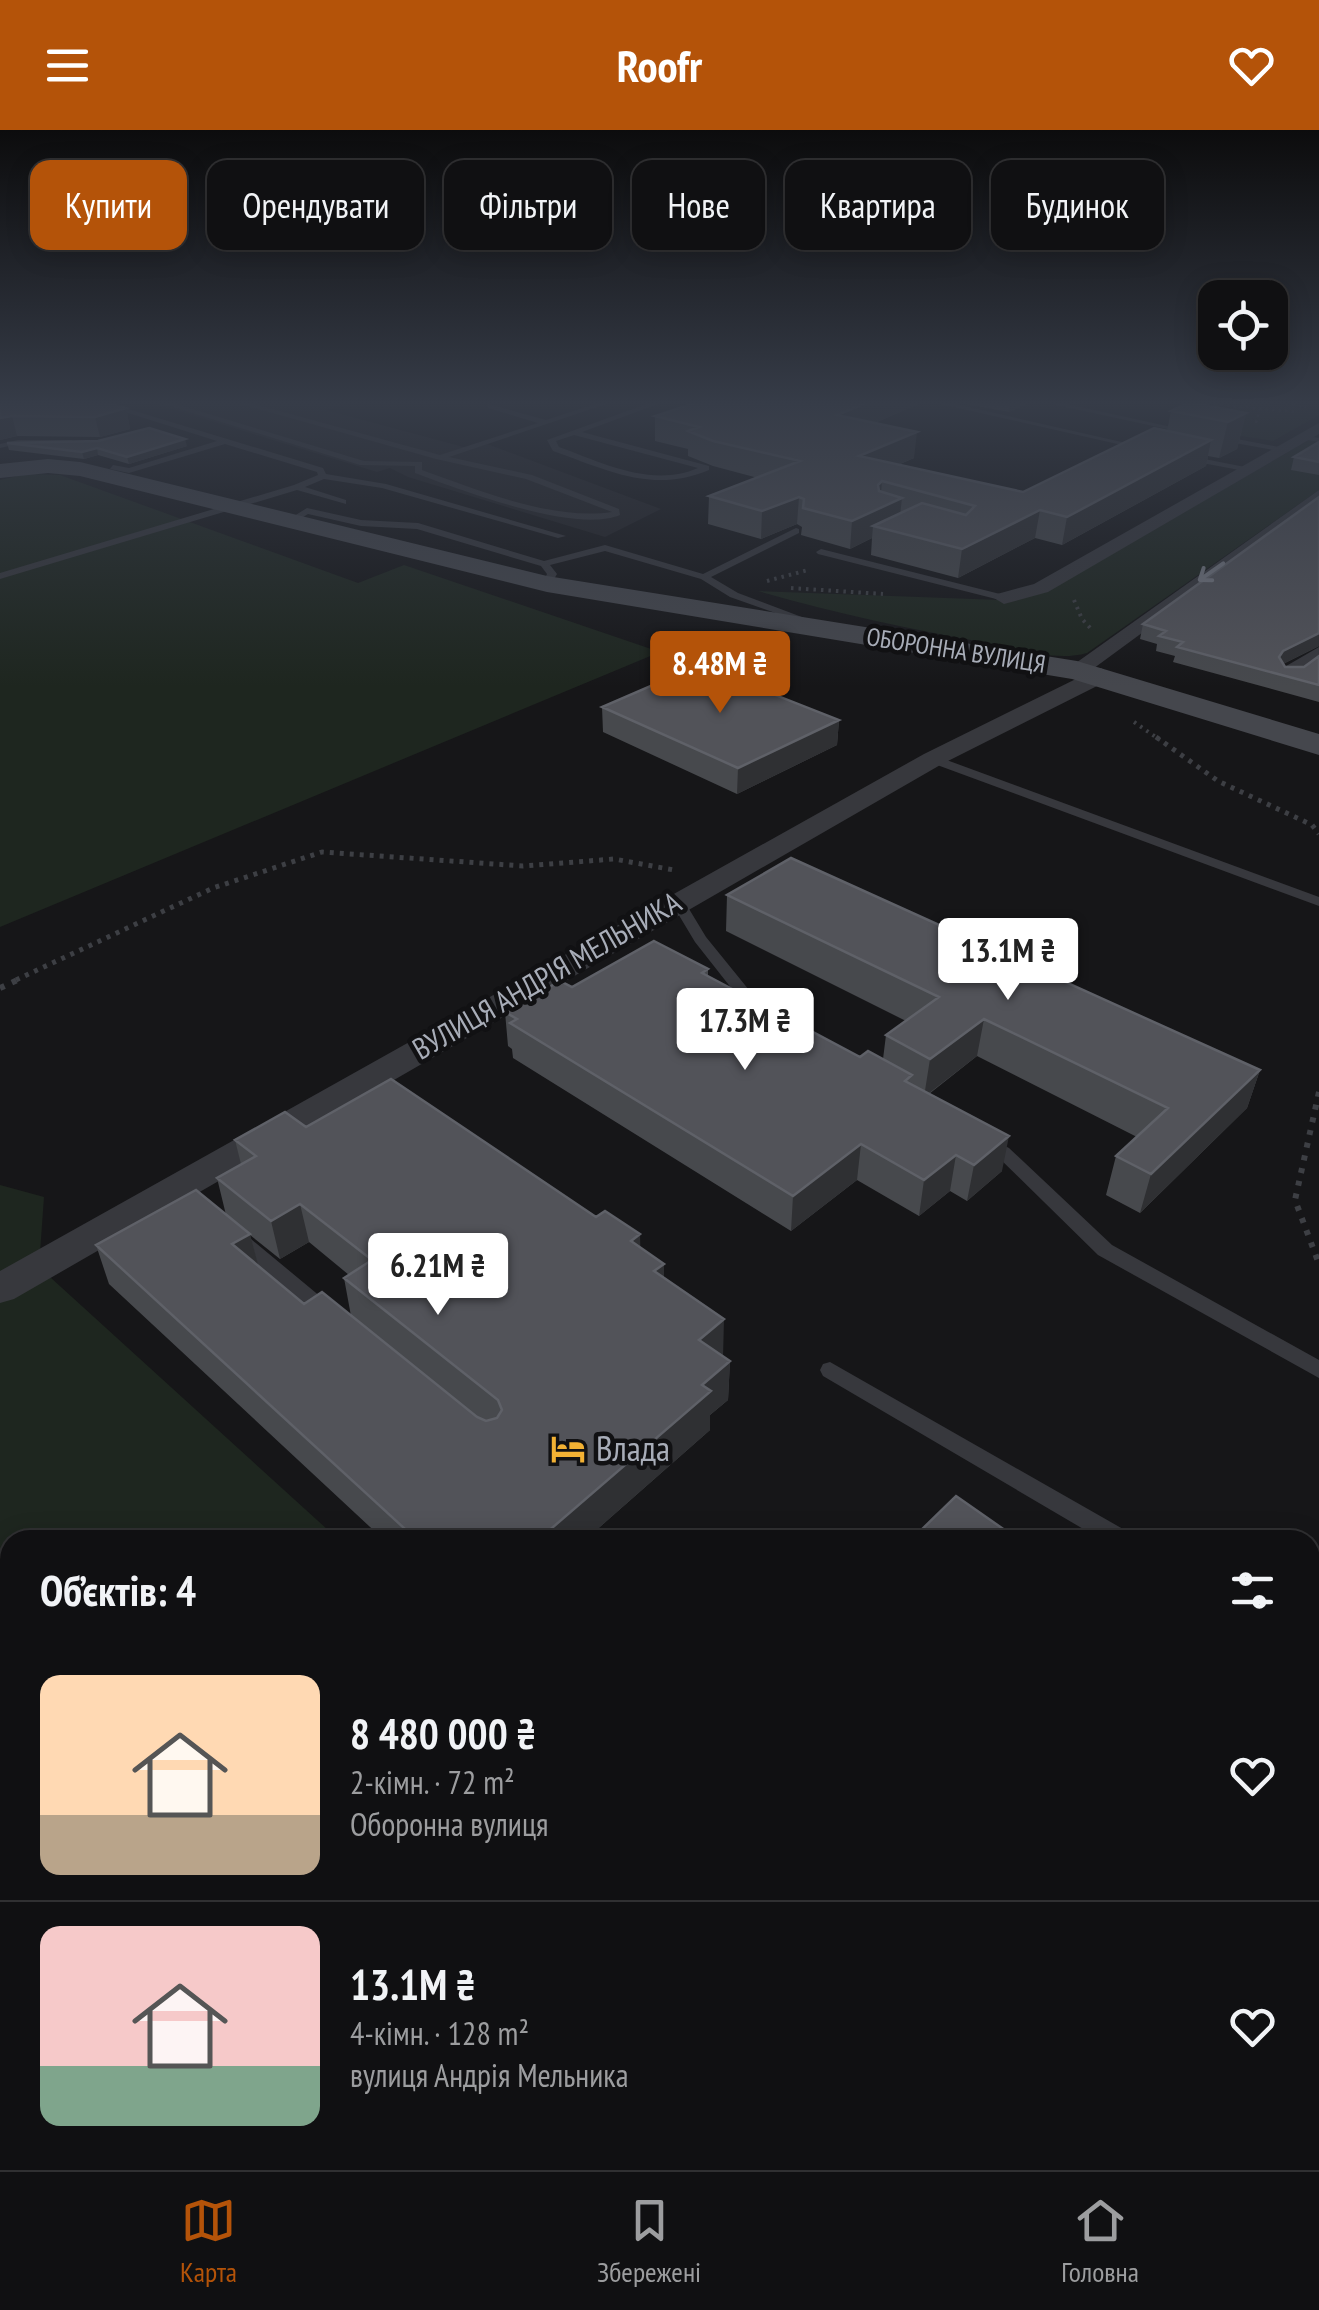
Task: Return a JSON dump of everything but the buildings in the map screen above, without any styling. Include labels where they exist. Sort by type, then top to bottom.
[{"type":"street","name":"ОБОРОННА ВУЛИЦЯ","points":[[189,496],[545,574],[834,630],[1091,669],[1319,745]]},
{"type":"street","points":[[1004,598],[1042,588],[1204,496]]},
{"type":"street","name":"ВУЛИЦЯ АНДРІЯ МЕЛЬНИКА","points":[[0,1289],[182,1194],[678,902],[1091,669],[1319,496]]},
{"type":"street","points":[[1288,674],[1319,652]]},
{"type":"lane","points":[[0,576],[264,496]]},
{"type":"lane","points":[[326,496],[344,502]]},
{"type":"lane","points":[[419,496],[561,536]]},
{"type":"lane","points":[[498,496],[574,516],[616,515],[616,511],[580,496]]},
{"type":"lane","points":[[704,577],[796,530]]},
{"type":"lane","points":[[545,574],[604,548],[704,577],[734,595],[834,630]]},
{"type":"lane","points":[[845,558],[863,550]]},
{"type":"lane","points":[[822,552],[1004,598]]},
{"type":"lane","points":[[933,758],[1319,902]]},
{"type":"lane","points":[[678,902],[700,939],[764,1018],[780,1028]]},
{"type":"lane","points":[[969,1133],[1003,1152],[1105,1250],[1319,1370]]},
{"type":"lane","points":[[227,1230],[345,1327]]},
{"type":"lane","points":[[830,1370],[1105,1530]]},
{"type":"path","points":[[734,595],[750,586],[820,567]]},
{"type":"path","points":[[1058,579],[1074,600],[1082,620],[1091,669],[1168,742],[1218,781],[1312,826],[1319,834]]},
{"type":"path","points":[[750,586],[886,594]]},
{"type":"path","points":[[0,988],[213,888],[322,852],[523,866],[614,859],[720,878]]},
{"type":"path","points":[[1319,1092],[1294,1200],[1319,1264]]},
{"type":"shaded area","points":[[0,496],[118,496],[358,583],[404,565],[660,652],[0,927]]},
{"type":"shaded area","points":[[471,496],[627,496],[661,509],[605,537]]},
{"type":"shaded area","points":[[1212,496],[1310,496],[1087,653],[1037,654],[872,620],[758,591],[1001,600],[1046,592]]},
{"type":"shaded area","points":[[0,1185],[44,1197],[39,1267],[328,1530],[0,1530]]},
{"type":"place","name":"Влада","points":[[568,1449]]}]
